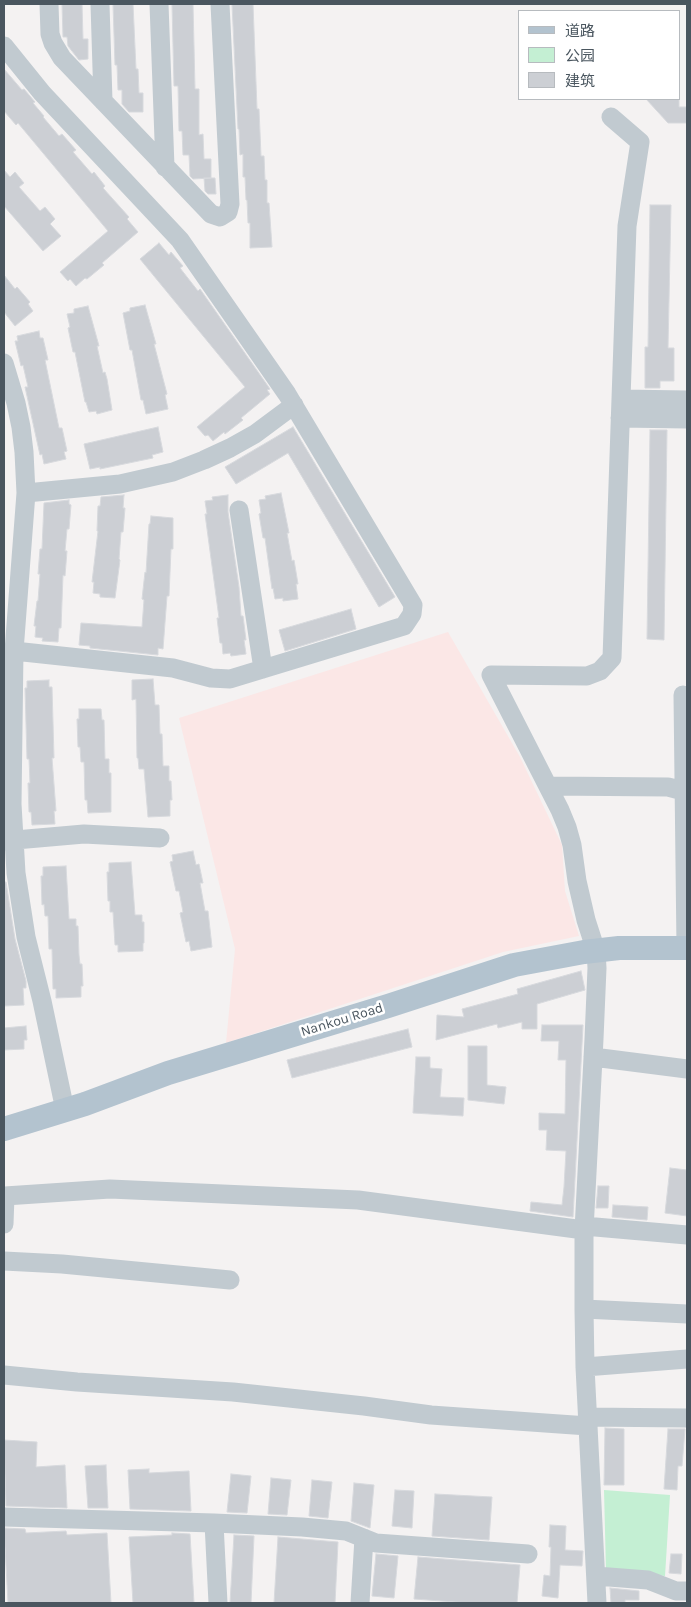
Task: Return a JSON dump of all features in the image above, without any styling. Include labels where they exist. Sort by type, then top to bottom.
[{"type":"main road","name":"Nankou Road","points":[[4,1129],[65,1110],[168,1073],[388,1006],[481,975],[548,958],[596,951],[619,948],[687,948]]},
{"type":"street","points":[[49,4],[50,34],[57,51],[103,102],[211,214],[220,217],[228,212],[230,204],[220,4]]},
{"type":"street","points":[[100,4],[103,102]]},
{"type":"street","points":[[159,4],[166,167]]},
{"type":"street","points":[[4,46],[42,93],[180,240],[259,352],[294,406],[413,605],[410,619],[404,626],[230,680],[173,668],[14,651]]},
{"type":"street","points":[[597,1603],[587,1422],[584,1309],[584,1228],[597,968],[596,951],[577,881],[572,845],[560,810],[491,675],[587,676],[600,671],[612,658],[628,226],[640,142],[611,117]]},
{"type":"street","points":[[4,363],[21,428],[26,493],[14,651],[12,804],[8,840],[26,938],[42,1001],[65,1110]]},
{"type":"street","points":[[621,399],[687,400]]},
{"type":"street","points":[[26,493],[120,484],[173,472],[204,460],[255,434],[294,406]]},
{"type":"street","points":[[620,418],[687,419]]},
{"type":"street","points":[[239,510],[263,669]]},
{"type":"street","points":[[683,695],[687,948]]},
{"type":"street","points":[[548,786],[668,788],[686,791]]},
{"type":"street","points":[[8,840],[84,834],[160,838]]},
{"type":"street","points":[[593,1057],[687,1069]]},
{"type":"street","points":[[4,1224],[5,1196],[110,1189],[358,1200],[584,1228],[687,1235]]},
{"type":"street","points":[[4,1251],[4,1268]]},
{"type":"street","points":[[4,1261],[62,1264],[230,1280]]},
{"type":"street","points":[[584,1309],[687,1314]]},
{"type":"street","points":[[585,1367],[687,1359]]},
{"type":"street","points":[[4,1375],[77,1382],[233,1392],[364,1406],[431,1416],[587,1422],[687,1418]]},
{"type":"street","points":[[4,1517],[302,1527],[346,1532],[376,1543],[528,1554]]},
{"type":"street","points":[[214,1523],[218,1603]]},
{"type":"street","points":[[360,1603],[364,1538]]},
{"type":"street","points":[[596,1576],[648,1580],[676,1591],[687,1592]]},
{"type":"shaded area","points":[[448,632],[520,757],[562,845],[565,891],[579,936],[503,952],[226,1043],[235,949],[179,718]]},
{"type":"green space","points":[[604,1490],[670,1495],[665,1576],[606,1571]]},
{"type":"building","points":[[62,4],[82,4],[83,39],[88,39],[88,59],[79,60],[68,46],[67,37],[63,37]]},
{"type":"building","points":[[113,4],[133,4],[136,69],[138,69],[139,93],[143,93],[143,112],[129,112],[122,104],[122,90],[118,90],[117,65],[115,65]]},
{"type":"building","points":[[172,4],[193,4],[195,89],[199,89],[199,135],[203,134],[204,159],[211,159],[211,178],[193,179],[190,176],[189,155],[183,155],[182,131],[179,131],[178,86],[174,86]]},
{"type":"building","points":[[232,4],[253,4],[257,109],[259,109],[261,156],[264,156],[265,180],[267,180],[267,203],[269,203],[272,247],[250,248],[250,223],[248,223],[245,177],[243,177],[243,154],[240,155],[238,129]]},
{"type":"building","points":[[4,69],[35,102],[33,103],[59,136],[62,134],[76,150],[73,152],[92,174],[94,172],[105,186],[103,188],[129,217],[127,219],[138,232],[102,263],[104,265],[76,286],[70,279],[68,281],[60,272],[108,231],[18,123],[16,125],[4,111]]},
{"type":"building","points":[[647,100],[679,100],[679,107],[687,107],[687,123],[668,123]]},
{"type":"building","points":[[4,170],[10,177],[15,172],[24,183],[19,187],[40,211],[45,207],[55,219],[50,224],[61,236],[43,251],[4,206]]},
{"type":"building","points":[[204,178],[215,178],[216,194],[208,194],[205,191]]},
{"type":"building","points":[[650,205],[671,205],[668,348],[674,348],[674,381],[660,381],[660,388],[645,388],[645,347],[648,347]]},
{"type":"building","points":[[159,243],[169,255],[171,252],[183,266],[180,268],[198,291],[200,289],[270,389],[267,390],[270,394],[241,418],[243,420],[213,441],[208,435],[205,436],[197,427],[245,387],[140,259]]},
{"type":"building","points":[[4,275],[15,289],[17,287],[30,302],[28,304],[33,311],[15,326],[4,312]]},
{"type":"building","points":[[145,305],[156,344],[154,344],[167,394],[165,395],[168,409],[146,414],[143,400],[141,400],[123,313],[130,311],[130,308]]},
{"type":"building","points":[[88,306],[99,346],[97,346],[103,373],[105,372],[107,379],[112,410],[97,414],[96,411],[89,412],[85,402],[68,328],[70,327],[67,314],[74,313],[74,309]]},
{"type":"building","points":[[39,331],[40,338],[43,338],[48,360],[45,360],[59,428],[62,428],[67,451],[64,452],[66,459],[44,464],[42,454],[40,455],[25,387],[28,387],[23,365],[21,366],[15,341],[18,341],[17,336]]},
{"type":"building","points":[[158,427],[163,452],[152,455],[153,458],[100,469],[100,467],[90,469],[84,444]]},
{"type":"building","points":[[293,427],[395,597],[379,607],[288,453],[236,484],[225,467]]},
{"type":"building","points":[[650,430],[667,430],[664,640],[647,639]]},
{"type":"building","points":[[281,493],[289,533],[287,533],[292,561],[294,560],[298,584],[296,584],[298,599],[283,601],[283,598],[275,599],[272,589],[265,538],[263,538],[259,514],[261,513],[259,500],[266,499],[265,496]]},
{"type":"building","points":[[124,495],[123,532],[121,532],[120,560],[115,598],[100,597],[100,594],[93,593],[94,582],[92,582],[98,531],[98,506],[100,506],[101,497]]},
{"type":"building","points":[[228,495],[228,512],[239,587],[241,616],[243,616],[246,640],[244,640],[246,654],[231,656],[230,653],[223,654],[222,643],[220,643],[217,618],[219,618],[205,514],[207,514],[205,501],[213,500],[212,497]]},
{"type":"building","points":[[69,500],[71,505],[65,551],[67,551],[65,576],[63,575],[61,628],[59,628],[58,642],[42,641],[43,638],[35,637],[36,626],[34,626],[38,601],[40,574],[38,574],[40,549],[42,549],[44,503]]},
{"type":"building","points":[[151,516],[173,518],[173,549],[171,549],[169,596],[167,596],[163,649],[158,648],[158,655],[90,648],[90,646],[79,645],[81,623],[142,627],[144,600],[142,599]]},
{"type":"building","points":[[351,609],[356,629],[285,651],[279,630]]},
{"type":"building","points":[[153,679],[155,705],[159,705],[163,766],[169,766],[172,800],[170,800],[170,816],[148,817],[144,769],[139,769],[137,758],[136,699],[132,700],[132,680]]},
{"type":"building","points":[[49,680],[49,687],[52,687],[54,758],[52,758],[56,811],[54,811],[55,824],[32,825],[31,812],[29,812],[28,783],[30,783],[29,759],[27,759],[25,688],[27,688],[27,681]]},
{"type":"building","points":[[79,709],[101,709],[102,720],[104,720],[105,759],[109,759],[109,773],[111,773],[111,812],[88,813],[87,800],[85,800],[84,762],[81,762],[80,747],[78,747],[77,719],[79,719]]},
{"type":"building","points":[[193,851],[196,865],[199,864],[203,883],[200,883],[205,911],[208,911],[212,947],[191,951],[189,941],[186,942],[180,913],[183,912],[179,891],[176,891],[170,862],[173,861],[172,855]]},
{"type":"building","points":[[131,862],[135,915],[142,915],[142,922],[144,922],[143,951],[118,952],[118,945],[115,945],[113,912],[110,912],[110,901],[108,901],[107,872],[109,872],[109,863]]},
{"type":"building","points":[[66,866],[69,919],[76,919],[76,926],[78,926],[83,986],[81,986],[81,997],[56,998],[56,989],[53,989],[52,949],[49,949],[48,916],[45,916],[44,904],[42,905],[41,876],[43,876],[43,867]]},
{"type":"building","points":[[4,882],[6,882],[15,939],[26,981],[26,988],[23,988],[24,1005],[4,1006]]},
{"type":"building","points":[[581,971],[585,990],[537,1004],[537,1029],[522,1029],[522,1022],[498,1028],[497,1024],[436,1040],[437,1015],[464,1017],[462,1009],[518,994],[517,989]]},
{"type":"building","points":[[542,1025],[583,1025],[573,1217],[530,1211],[531,1202],[562,1205],[564,1187],[566,1151],[546,1150],[547,1130],[539,1130],[539,1113],[565,1114],[566,1060],[558,1060],[559,1041],[541,1041]]},
{"type":"building","points":[[26,1026],[27,1040],[24,1040],[24,1049],[4,1050],[4,1028]]},
{"type":"building","points":[[408,1029],[412,1047],[292,1078],[287,1060]]},
{"type":"building","points":[[468,1046],[487,1046],[487,1085],[506,1087],[504,1104],[468,1100]]},
{"type":"building","points":[[416,1057],[430,1057],[430,1068],[442,1069],[440,1097],[464,1098],[463,1116],[413,1113]]},
{"type":"building","points":[[670,1168],[687,1170],[687,1216],[665,1213]]},
{"type":"building","points":[[598,1186],[609,1186],[608,1208],[596,1208]]},
{"type":"building","points":[[613,1205],[648,1207],[647,1220],[612,1217]]},
{"type":"building","points":[[605,1428],[624,1429],[624,1485],[604,1485]]},
{"type":"building","points":[[668,1429],[685,1429],[682,1466],[678,1466],[677,1490],[664,1489]]},
{"type":"building","points":[[4,1440],[37,1442],[36,1467],[65,1465],[67,1508],[6,1506]]},
{"type":"building","points":[[106,1465],[108,1508],[88,1508],[85,1466]]},
{"type":"building","points":[[149,1469],[149,1473],[189,1471],[191,1511],[130,1509],[128,1470]]},
{"type":"building","points":[[231,1474],[251,1476],[247,1513],[227,1512]]},
{"type":"building","points":[[271,1478],[291,1480],[287,1515],[268,1514]]},
{"type":"building","points":[[312,1480],[332,1482],[328,1518],[309,1516]]},
{"type":"building","points":[[354,1483],[374,1485],[370,1528],[351,1521]]},
{"type":"building","points":[[395,1490],[414,1491],[412,1528],[392,1526]]},
{"type":"building","points":[[435,1494],[492,1497],[489,1540],[432,1536]]},
{"type":"building","points":[[550,1525],[566,1526],[565,1550],[583,1551],[582,1566],[560,1565],[558,1598],[542,1596],[544,1575],[550,1576]]},
{"type":"building","points":[[4,1528],[25,1529],[26,1533],[66,1531],[67,1535],[107,1533],[111,1603],[8,1603]]},
{"type":"building","points":[[172,1533],[190,1534],[194,1603],[133,1603],[129,1537],[172,1535]]},
{"type":"building","points":[[234,1535],[254,1536],[251,1603],[230,1603]]},
{"type":"building","points":[[278,1537],[338,1542],[335,1603],[274,1603]]},
{"type":"building","points":[[376,1554],[398,1556],[394,1598],[372,1596]]},
{"type":"building","points":[[671,1554],[682,1554],[681,1574],[669,1573]]},
{"type":"building","points":[[418,1557],[520,1565],[517,1603],[469,1603],[414,1599]]},
{"type":"building","points":[[610,1588],[639,1591],[639,1600],[611,1603]]}]
